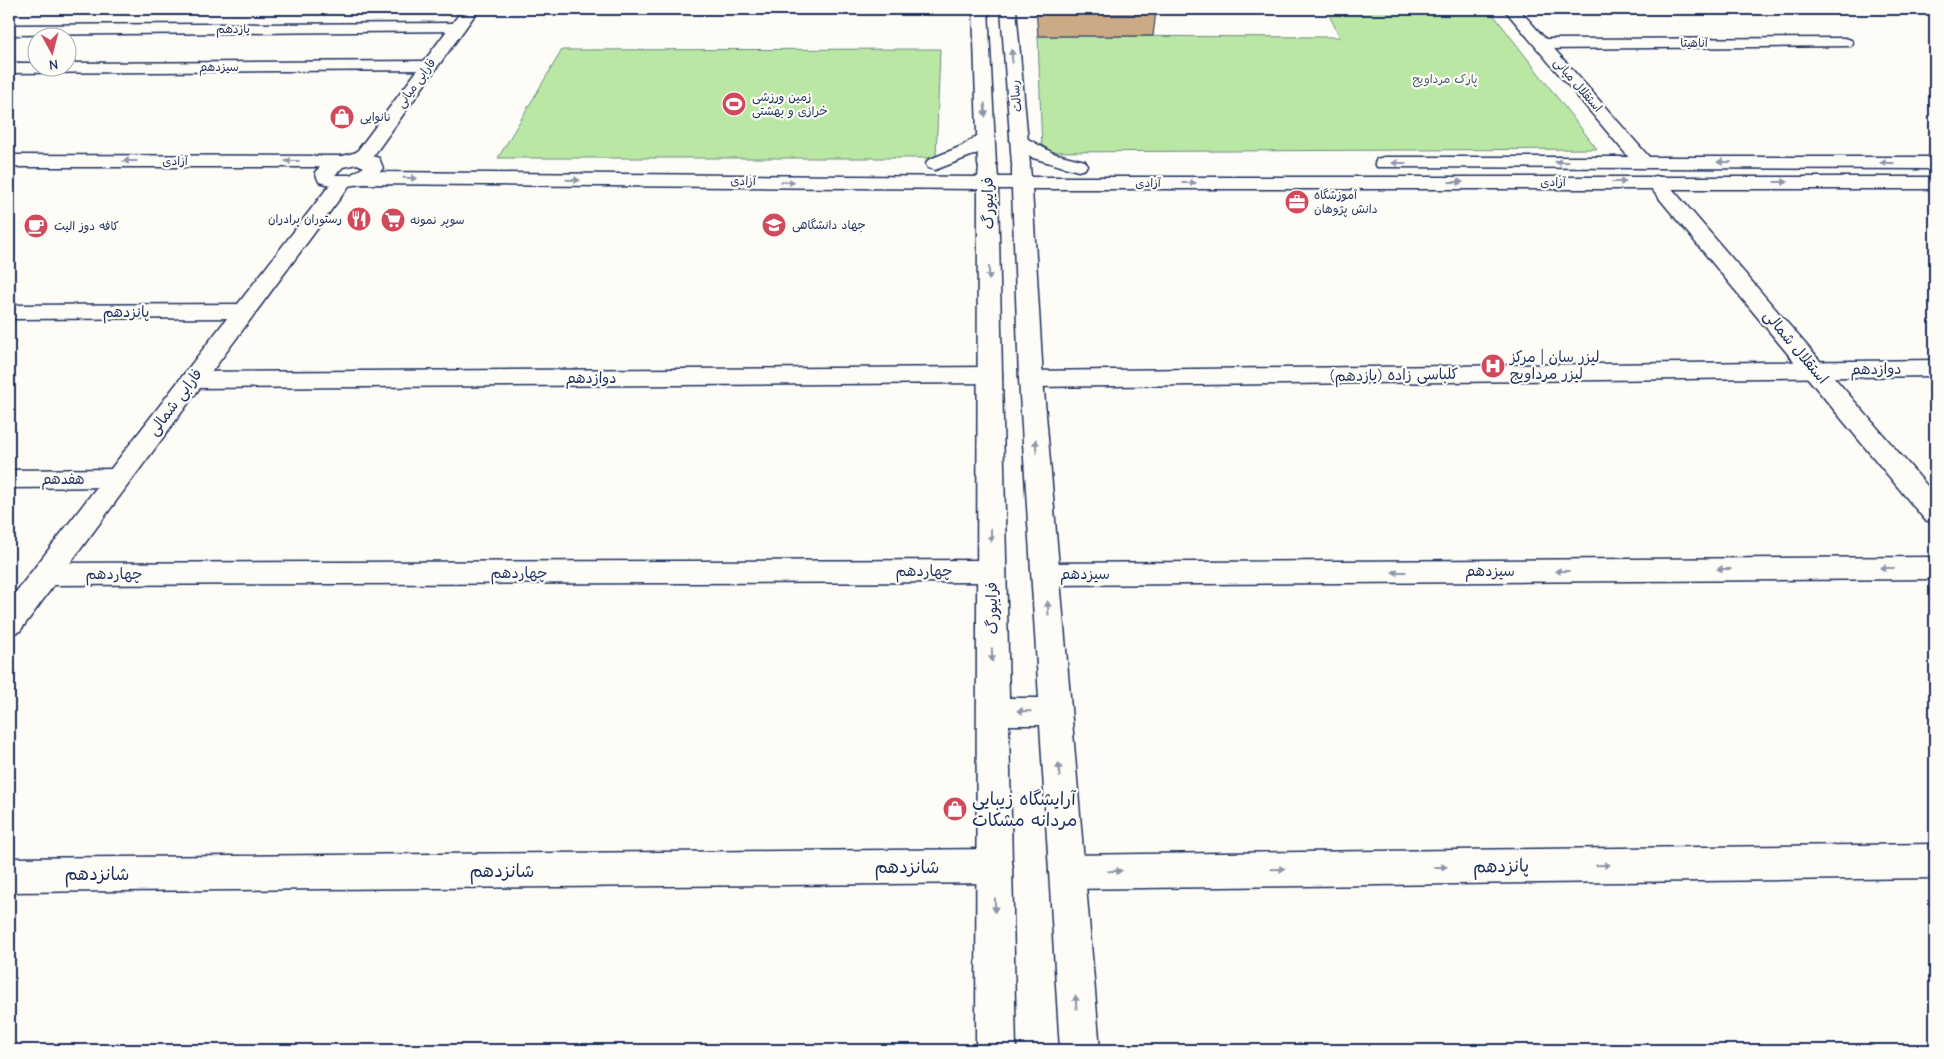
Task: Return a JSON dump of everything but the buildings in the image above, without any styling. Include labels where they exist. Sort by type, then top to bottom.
[{"type":"street","name":"فارابی میانی","points":[[342,174],[372,171],[374,164],[367,160],[429,66],[472,9]]},
{"type":"street","points":[[980,9],[988,174]]},
{"type":"street","name":"رسالت","points":[[1008,9],[1022,186]]},
{"type":"street","name":"استقلال میانی","points":[[1511,9],[1643,162]]},
{"type":"street","name":"یازدهم","points":[[9,30],[457,28]]},
{"type":"street","name":"آناهیتا","points":[[1542,44],[1845,42]]},
{"type":"street","name":"سیزدهم","points":[[9,68],[429,66]]},
{"type":"street","points":[[935,164],[968,150],[986,138]]},
{"type":"street","points":[[1019,140],[1032,151],[1045,158],[1078,165]]},
{"type":"street","name":"آزادی","points":[[9,161],[342,174],[367,160],[856,164]]},
{"type":"street","name":"آزادی","points":[[1365,163],[1935,163]]},
{"type":"street","name":"آزادی","points":[[915,164],[935,164],[988,174],[1022,186],[1034,200],[1053,191],[1088,183],[1935,183]]},
{"type":"street","name":"آزادی","points":[[1022,186],[1078,165],[1097,165]]},
{"type":"street","name":"آزادی","points":[[9,177],[342,174],[943,183],[988,174]]},
{"type":"street","name":"فارابی شمالی","points":[[9,623],[244,312],[342,174]]},
{"type":"street","name":"فرایبورگ","points":[[988,174],[996,1050]]},
{"type":"street","name":"استقلال شمالی","points":[[1656,182],[1935,513]]},
{"type":"street","points":[[943,183],[962,197],[989,224]]},
{"type":"street","points":[[1022,186],[1031,379],[1080,1050]]},
{"type":"street","name":"پانزدهم","points":[[9,312],[244,312]]},
{"type":"street","name":"دوازدهم","points":[[1816,370],[1935,368]]},
{"type":"street","name":"کلباسی زاده (یازدهم)","points":[[1031,379],[1816,370]]},
{"type":"street","name":"دوازدهم","points":[[192,380],[990,375]]},
{"type":"street","name":"هفدهم","points":[[9,479],[118,478]]},
{"type":"street","name":"سیزدهم","points":[[1046,574],[1935,568]]},
{"type":"street","name":"چهاردهم","points":[[46,574],[992,571]]},
{"type":"street","points":[[993,711],[1055,712]]},
{"type":"street","name":"پانزدهم","points":[[1066,872],[1935,861]]},
{"type":"street","name":"شانزدهم","points":[[9,875],[994,866]]},
{"type":"green space","name":"پارک مرداویج","points":[[1326,9],[1489,9],[1597,149],[1042,152],[1038,36],[1340,37]]},
{"type":"green space","name":"زمین ورزشی خرازی و بهشتی","points":[[940,49],[936,158],[498,158],[562,50]]},
{"type":"place","name":"زمین ورزشی خرازی و بهشتی","points":[[734,104]]},
{"type":"place","name":"نانوایی","points":[[342,117]]},
{"type":"place","name":"آموزشگاه دانش پژوهان","points":[[1297,202]]},
{"type":"place","name":"رستوران برادران","points":[[359,219]]},
{"type":"place","name":"سوپر نمونه","points":[[393,220]]},
{"type":"place","name":"جهاد دانشگاهی","points":[[774,225]]},
{"type":"place","name":"کافه دوز الیت","points":[[36,226]]},
{"type":"place","name":"لیزر سان | مرکز لیزر مرداویج","points":[[1493,366]]},
{"type":"place","name":"آرایشگاه زیبایی مردانه مشکات","points":[[955,809]]}]
